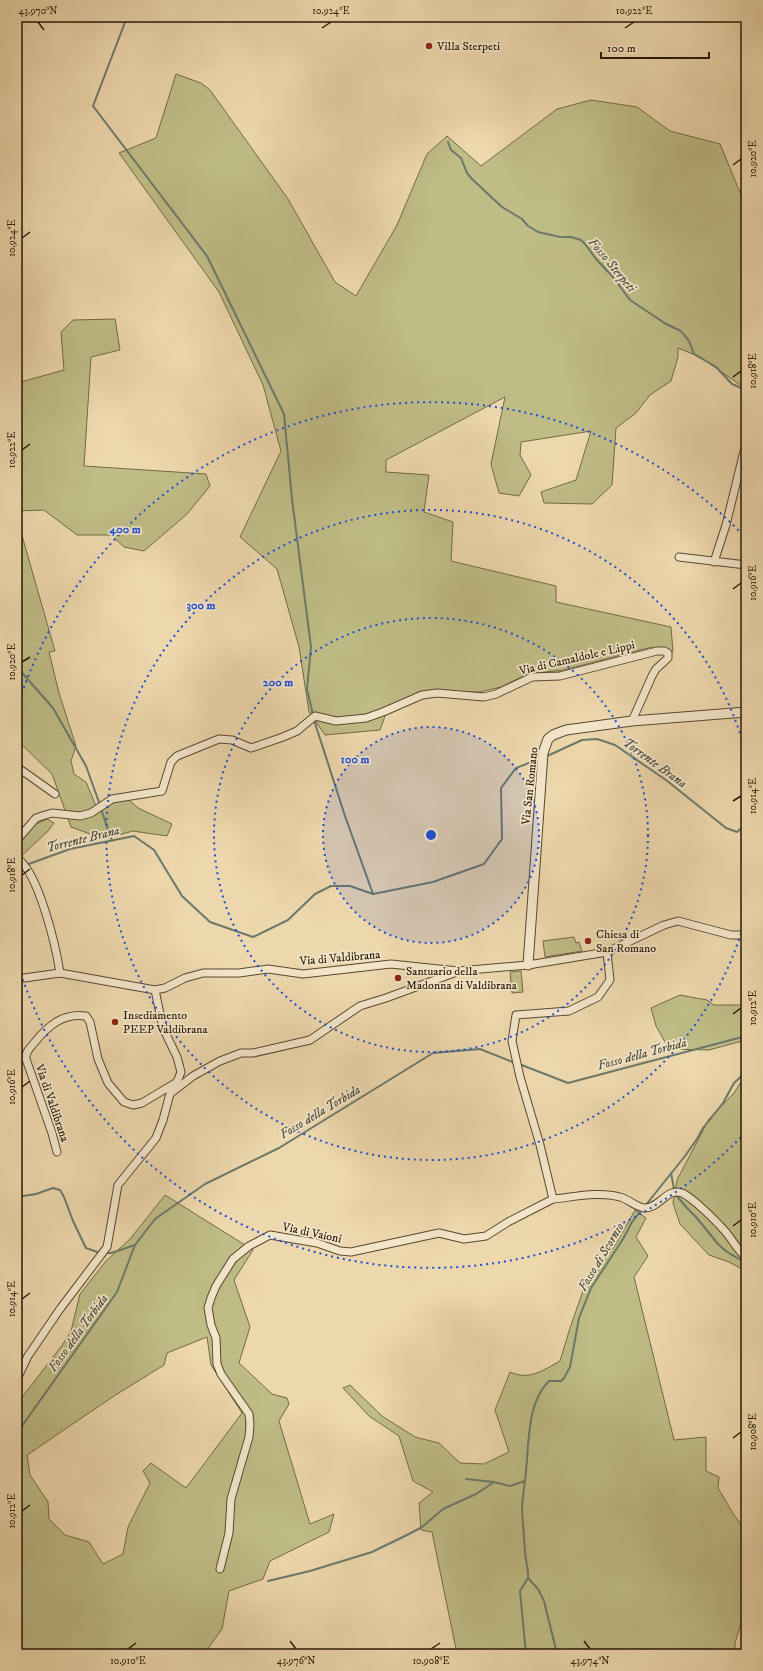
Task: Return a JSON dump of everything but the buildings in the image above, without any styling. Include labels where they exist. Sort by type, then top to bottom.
[{"type":"street","points":[[714,562],[726,525],[746,443]]},
{"type":"street","points":[[679,557],[746,565]]},
{"type":"street","name":"Via di Camaldole e Lippi","points":[[17,840],[36,818],[52,813],[80,816],[91,813],[112,799],[162,791],[171,762],[177,756],[219,739],[232,740],[251,748],[297,731],[315,716],[336,721],[366,718],[422,695],[437,693],[484,697],[496,694],[532,677],[560,676],[657,651],[668,653],[668,658],[656,669],[652,676],[632,721]]},
{"type":"street","name":"Via San Romano","points":[[528,965],[543,753],[548,739],[560,731],[574,728],[632,721],[746,712]]},
{"type":"street","points":[[17,767],[55,794]]},
{"type":"street","points":[[17,858],[22,861],[34,880],[56,948],[60,973]]},
{"type":"street","name":"Via di Valdibrana","points":[[17,978],[60,973],[155,990],[164,988],[185,978],[203,973],[238,973],[268,969],[303,974],[391,964],[458,971],[528,965],[607,952],[664,925],[678,921],[731,935],[746,935]]},
{"type":"street","points":[[553,1199],[540,1145],[520,1077],[512,1041],[516,1015],[569,1011],[598,997],[610,980],[607,952]]},
{"type":"street","name":"Via di Valdibrana","points":[[57,1152],[26,1057],[29,1049],[45,1029],[54,1023],[75,1016],[88,1018],[101,1067],[108,1083],[124,1102],[137,1105],[171,1089],[220,1060],[241,1053],[253,1053],[310,1040],[360,1006],[386,998],[458,971]]},
{"type":"street","points":[[17,1379],[28,1356],[60,1309],[107,1247],[118,1185],[156,1138],[163,1120],[171,1089],[180,1078],[180,1067],[173,1047],[163,1028],[155,990]]},
{"type":"street","name":"Via di Vaioni","points":[[220,1569],[230,1533],[231,1499],[249,1437],[250,1424],[249,1414],[221,1374],[217,1364],[216,1338],[211,1325],[208,1308],[216,1286],[233,1259],[249,1246],[270,1235],[317,1243],[340,1251],[351,1252],[439,1233],[464,1239],[486,1236],[508,1222],[553,1199],[597,1195],[620,1197],[644,1208],[651,1207],[672,1192],[681,1193],[690,1198],[724,1229],[739,1252],[746,1257]]},
{"type":"shaded area","points":[[176,74],[201,83],[210,90],[288,199],[335,282],[356,296],[397,225],[427,154],[447,136],[481,166],[557,109],[591,100],[637,107],[670,131],[720,144],[746,207],[746,389],[700,357],[678,348],[678,357],[671,381],[650,395],[636,413],[616,428],[612,485],[592,504],[544,503],[541,492],[576,480],[591,431],[521,442],[520,455],[531,475],[519,496],[499,493],[491,464],[505,397],[386,460],[386,472],[429,475],[424,512],[453,522],[451,561],[556,586],[556,602],[671,627],[673,652],[652,647],[564,670],[528,674],[501,687],[479,692],[424,692],[392,706],[385,716],[380,730],[325,735],[309,712],[299,647],[277,569],[240,537],[281,451],[263,385],[219,292],[119,153],[156,138]]},
{"type":"shaded area","points":[[115,319],[120,350],[91,357],[84,466],[206,474],[210,486],[187,514],[144,551],[124,547],[111,535],[77,535],[44,510],[17,511],[17,383],[64,370],[61,332],[73,320]]},
{"type":"shaded area","points":[[17,518],[55,651],[49,652],[59,693],[76,746],[71,761],[74,774],[86,782],[96,806],[128,799],[138,808],[172,824],[167,836],[133,831],[104,839],[71,827],[52,774],[17,740]]},
{"type":"shaded area","points":[[47,819],[54,823],[48,831],[17,860],[17,843],[34,825]]},
{"type":"shaded area","points":[[574,937],[576,943],[579,942],[582,951],[545,957],[543,941]]},
{"type":"shaded area","points":[[521,971],[523,992],[512,993],[510,972]]},
{"type":"shaded area","points":[[680,995],[707,1000],[714,1005],[746,1005],[746,1040],[709,1050],[669,1049],[656,1026],[651,1008]]},
{"type":"shaded area","points":[[746,1074],[746,1271],[729,1262],[709,1255],[680,1224],[673,1203],[677,1180],[709,1119],[734,1093]]},
{"type":"shaded area","points":[[165,1195],[253,1250],[234,1280],[250,1327],[239,1363],[272,1394],[287,1398],[289,1404],[279,1421],[310,1524],[334,1514],[329,1532],[270,1561],[263,1579],[229,1591],[222,1629],[204,1654],[17,1654],[17,1404],[63,1344],[71,1331],[80,1294],[106,1261],[130,1239]],"holes":[[[207,1337],[211,1365],[242,1413],[186,1488],[151,1463],[143,1471],[150,1483],[128,1527],[123,1554],[103,1564],[89,1542],[65,1535],[49,1519],[48,1502],[30,1475],[27,1455],[114,1396],[164,1365],[167,1353]]]},
{"type":"shaded area","points":[[635,1210],[646,1218],[636,1237],[648,1256],[634,1277],[674,1440],[706,1437],[706,1471],[719,1477],[718,1488],[734,1515],[746,1531],[746,1607],[735,1643],[735,1654],[457,1654],[432,1532],[421,1530],[419,1503],[433,1492],[413,1481],[399,1436],[369,1416],[343,1388],[350,1385],[382,1416],[415,1437],[439,1443],[460,1463],[484,1464],[509,1452],[495,1410],[510,1372],[530,1375],[542,1371],[560,1361],[584,1288],[616,1244]]},
{"type":"waterway","points":[[127,17],[93,106],[207,256],[284,414],[292,499],[311,647],[307,689],[313,715]]},
{"type":"waterway","name":"Fosso Sterpeti","points":[[448,142],[451,150],[461,158],[467,173],[502,207],[522,219],[528,226],[538,232],[581,240],[613,277],[630,300],[666,324],[681,331],[689,341],[694,354],[716,367],[732,384],[746,390]]},
{"type":"waterway","points":[[17,393],[22,383]]},
{"type":"waterway","points":[[17,667],[53,708],[86,766],[100,805]]},
{"type":"waterway","points":[[314,720],[345,816],[373,894]]},
{"type":"waterway","name":"Torrente Brana","points":[[545,757],[582,740],[597,739],[615,745],[666,780],[726,828],[737,832],[746,824]]},
{"type":"waterway","name":"Torrente Brana","points":[[26,865],[70,849],[134,836],[154,850],[182,896],[210,922],[253,937],[288,920],[315,894],[331,886],[350,886],[373,894],[433,882],[484,864],[502,839],[501,788],[516,768],[539,759]]},
{"type":"waterway","points":[[101,809],[112,841]]},
{"type":"waterway","name":"Fosso della Torbida","points":[[519,1064],[568,1083],[746,1036]]},
{"type":"waterway","name":"Fosso della Torbida","points":[[17,1433],[117,1292],[135,1245],[155,1219],[205,1184],[279,1148],[433,1053],[480,1049],[515,1063]]},
{"type":"waterway","name":"Fosso di Scornio","points":[[645,1206],[685,1156],[703,1128],[723,1103],[734,1083],[746,1072]]},
{"type":"waterway","points":[[671,1173],[675,1194],[718,1244],[727,1252],[746,1263]]},
{"type":"waterway","points":[[17,1197],[36,1194],[53,1188],[60,1190],[86,1248],[100,1253]]},
{"type":"waterway","name":"Fosso di Scornio","points":[[557,1654],[544,1601],[538,1589],[528,1578],[525,1554],[522,1506],[530,1423],[533,1411],[542,1390],[549,1381],[561,1381],[570,1367],[579,1318],[591,1288],[623,1239],[632,1222],[642,1209]]},
{"type":"waterway","points":[[104,1253],[111,1253],[135,1245]]},
{"type":"waterway","points":[[466,1479],[494,1482],[510,1486],[525,1481]]},
{"type":"waterway","points":[[268,1581],[310,1571],[372,1552],[422,1527],[443,1509],[476,1494],[494,1482]]},
{"type":"waterway","points":[[526,1654],[520,1591],[528,1578]]},
{"type":"place","name":"Villa Sterpeti","points":[[429,46]]},
{"type":"place","name":"Chiesa di San Romano","points":[[588,941]]},
{"type":"place","name":"Santuario della Madonna di Valdibrana","points":[[398,978]]},
{"type":"place","name":"Insediamento PEEP Valdibrana","points":[[115,1022]]}]
